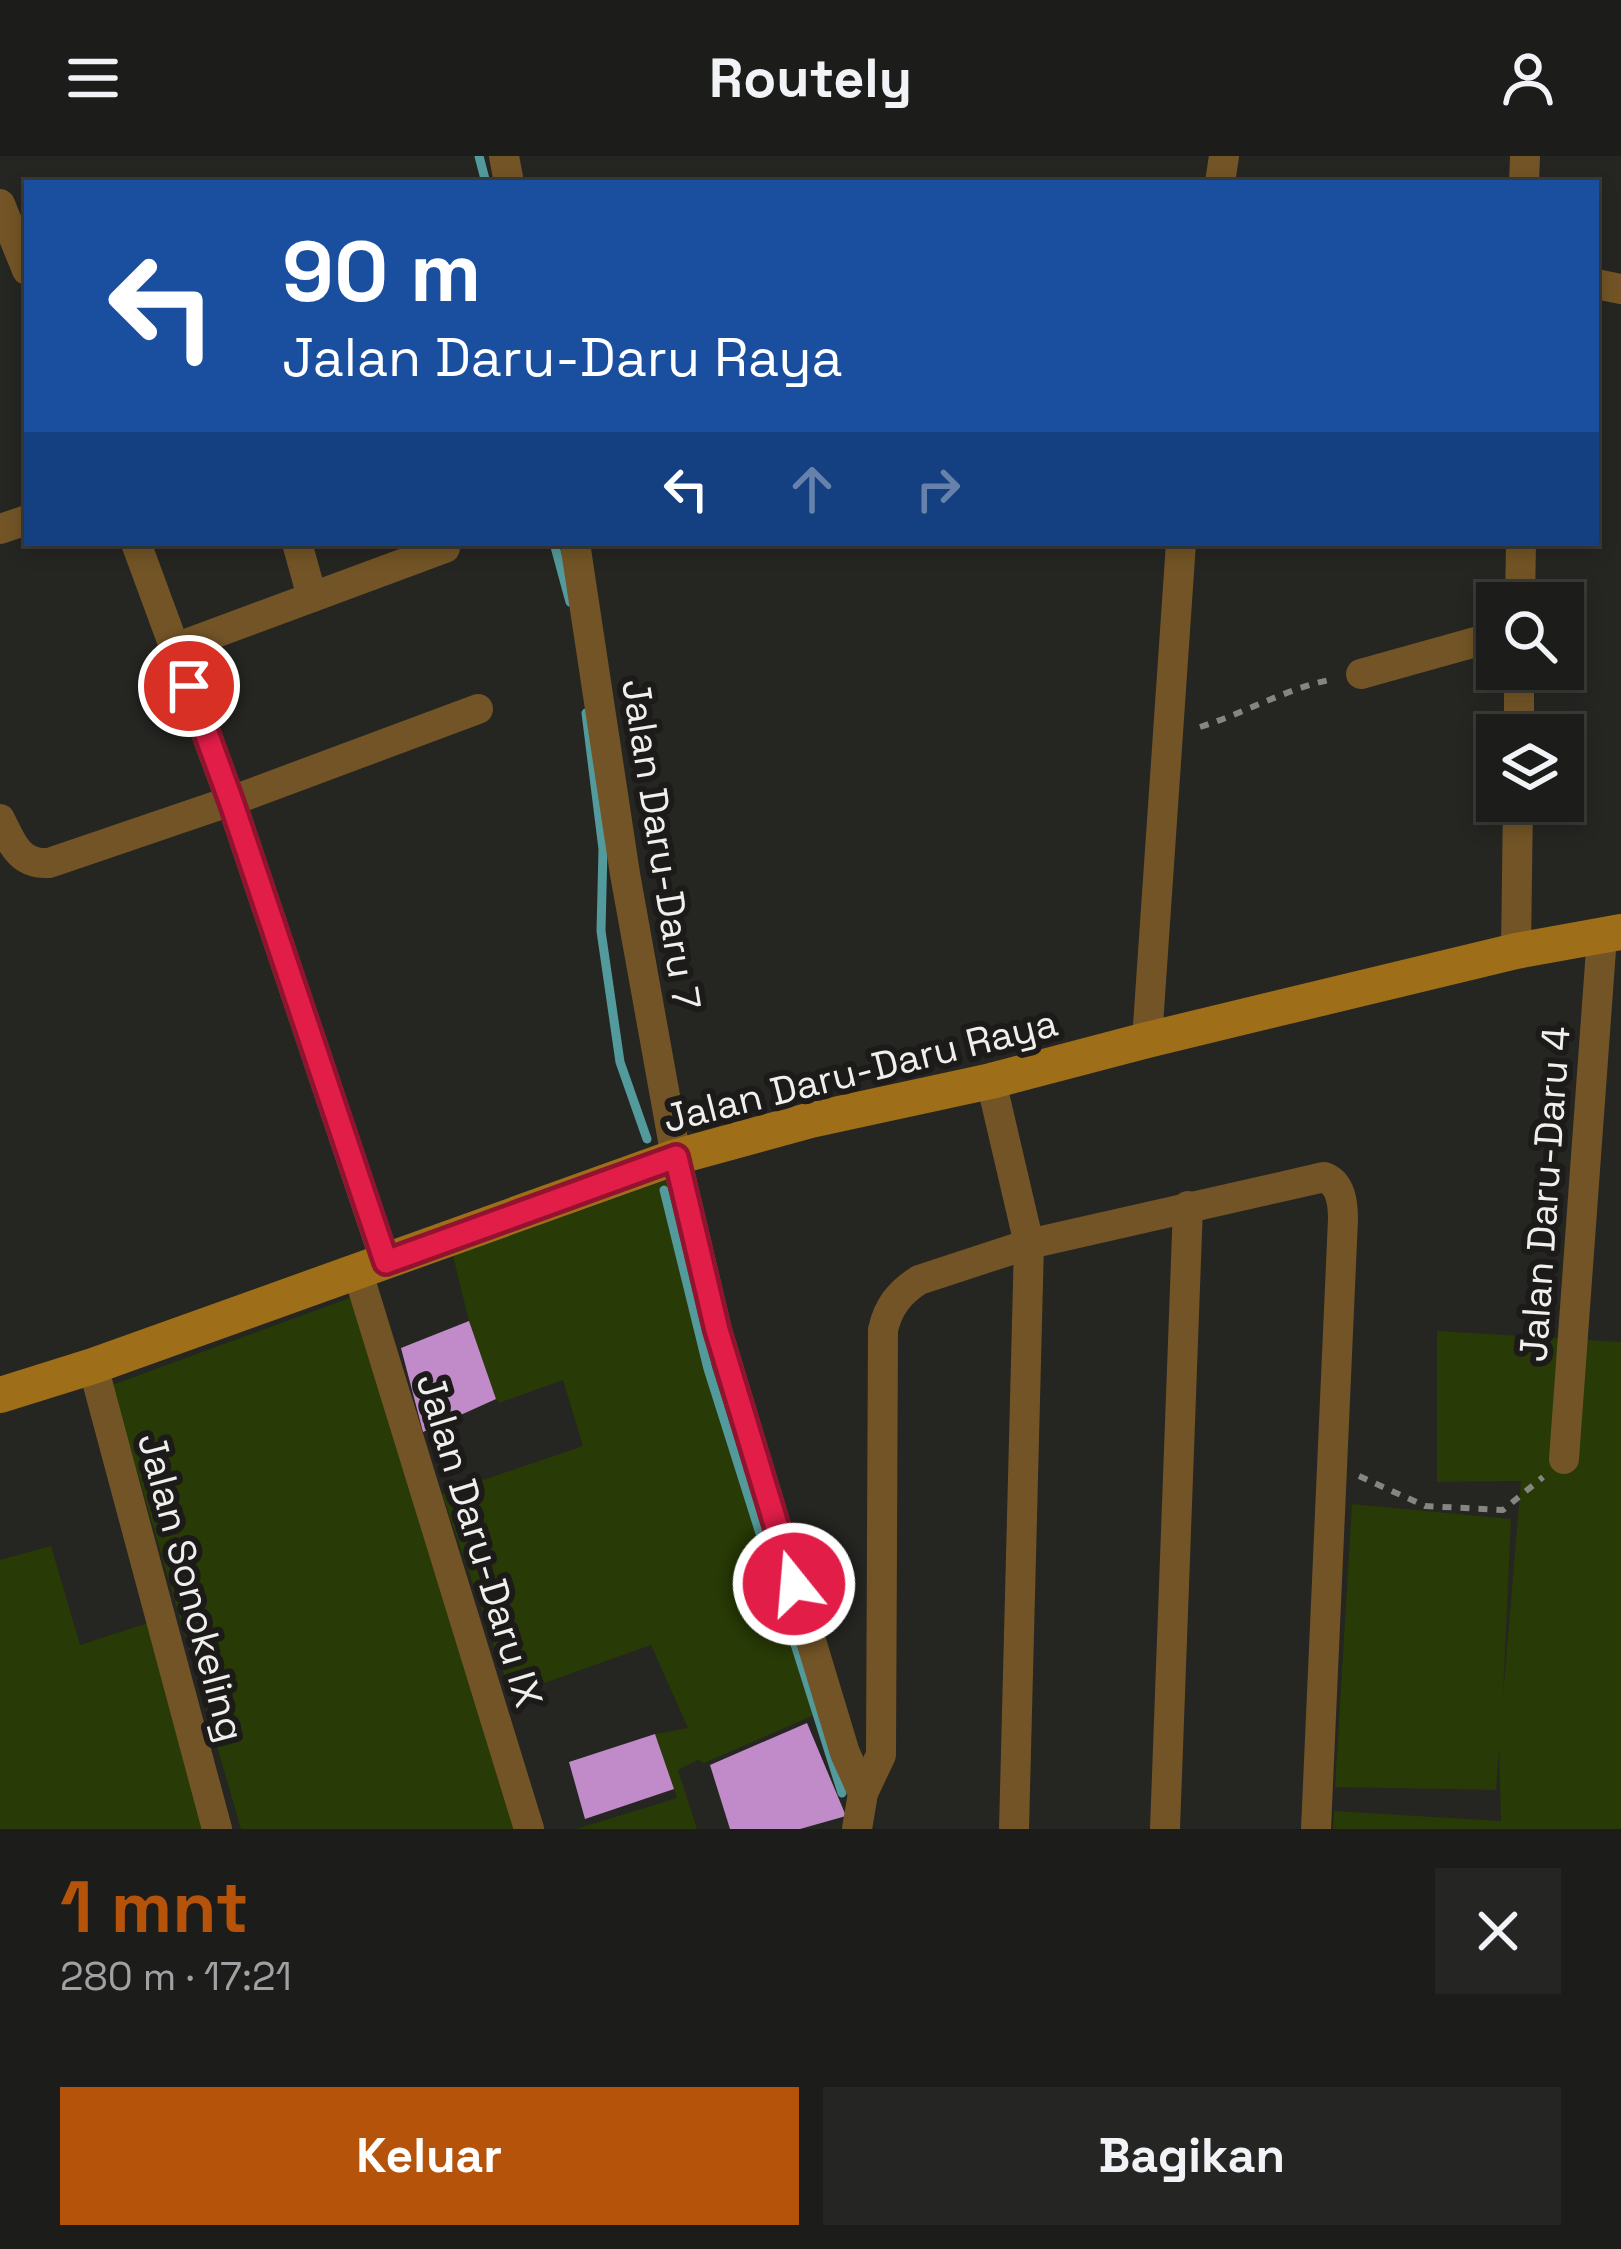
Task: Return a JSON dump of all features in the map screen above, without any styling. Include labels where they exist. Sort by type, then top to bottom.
[{"type":"main road","name":"Jalan Daru-Daru Raya","points":[[0,1395],[372,1268],[676,1157],[811,1120],[992,1081],[1516,951],[1611,934]]},
{"type":"street","points":[[0,204],[24,263]]},
{"type":"street","name":"Jalan Daru-Daru IX","points":[[137,546],[231,801],[372,1268],[529,1829]]},
{"type":"street","points":[[298,546],[312,597]]},
{"type":"street","name":"Jalan Daru-Daru 7","points":[[575,546],[625,874],[676,1157],[717,1330],[845,1753],[863,1793]]},
{"type":"street","points":[[1147,1040],[1181,546]]},
{"type":"street","points":[[1520,582],[1521,546]]},
{"type":"street","points":[[175,648],[445,548]]},
{"type":"street","points":[[1361,674],[1476,642]]},
{"type":"street","points":[[0,820],[22,857],[49,863],[478,709]]},
{"type":"street","points":[[1516,951],[1518,822]]},
{"type":"street","name":"Jalan Daru-Daru 4","points":[[1564,1459],[1611,934]]},
{"type":"street","points":[[992,1081],[1029,1244],[1014,1829]]},
{"type":"street","points":[[857,1829],[863,1793],[880,1755],[884,1330],[886,1316],[904,1289],[1029,1244],[1327,1177],[1343,1204],[1316,1829]]},
{"type":"street","points":[[1165,1829],[1188,1206]]},
{"type":"street","name":"Jalan Sonokeling","points":[[93,1366],[217,1829]]},
{"type":"path","points":[[1168,738],[1326,680],[1361,674]]},
{"type":"path","points":[[1332,1465],[1425,1506],[1503,1510],[1564,1459]]},
{"type":"green space","points":[[667,1180],[819,1713],[678,1770],[697,1829],[576,1829],[677,1798],[655,1734],[688,1728],[651,1645],[511,1695],[442,1494],[583,1446],[563,1380],[499,1403],[496,1399],[453,1256]]},
{"type":"green space","points":[[355,1296],[523,1829],[241,1829],[112,1385]]},
{"type":"green space","points":[[1437,1331],[1621,1342],[1621,1829],[1333,1829],[1334,1811],[1501,1821],[1499,1749],[1496,1790],[1335,1787],[1352,1504],[1511,1519],[1503,1696],[1521,1481],[1437,1482]]},
{"type":"green space","points":[[51,1546],[80,1645],[151,1622],[209,1829],[0,1829],[0,1560]]},
{"type":"building","points":[[469,1321],[496,1399],[423,1432],[401,1348]]},
{"type":"building","points":[[807,1723],[846,1816],[800,1829],[730,1829],[710,1765]]},
{"type":"building","points":[[655,1734],[674,1789],[585,1819],[569,1762]]},
{"type":"waterway","points":[[479,156],[485,180]]},
{"type":"waterway","points":[[555,546],[570,602]]},
{"type":"waterway","points":[[586,713],[603,849],[601,931],[620,1062],[647,1139]]},
{"type":"waterway","points":[[664,1190],[708,1369],[842,1793]]},
{"type":"route","points":[[189,686],[386,1262],[676,1157],[717,1330],[794,1584]]}]
